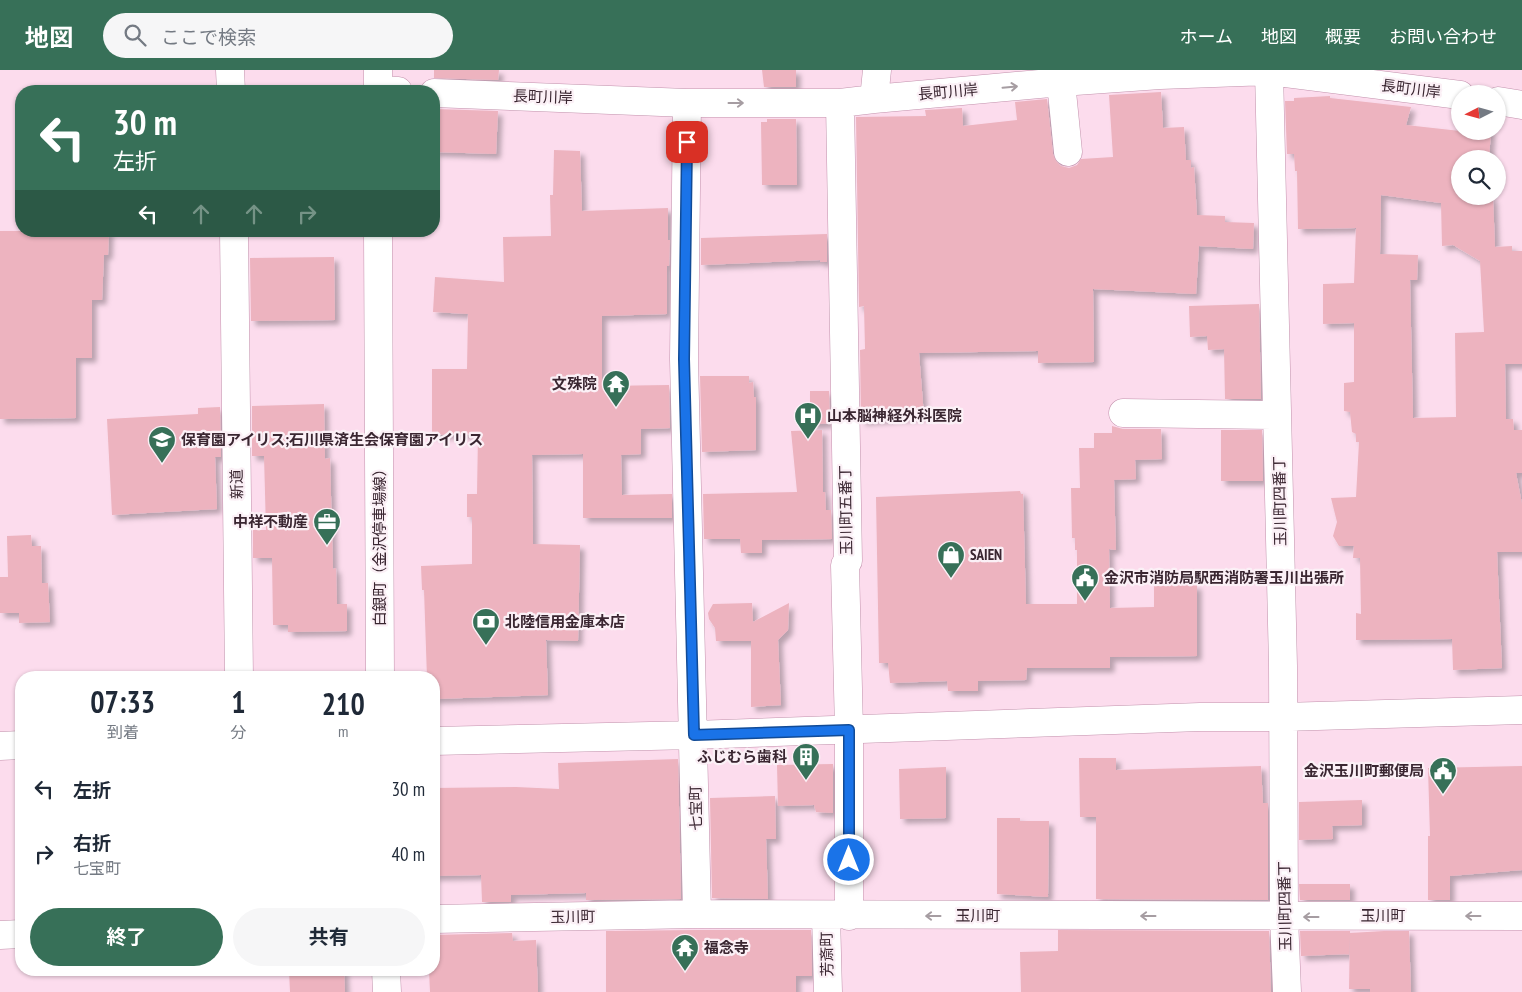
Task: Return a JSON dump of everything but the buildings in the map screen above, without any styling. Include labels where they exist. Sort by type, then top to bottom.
[{"type":"street","points":[[230,70],[231,85]]},
{"type":"street","points":[[874,99],[877,70]]},
{"type":"street","name":"長町川岸","points":[[440,93],[687,102],[840,103],[1160,73],[1269,70],[1431,80],[1451,90]]},
{"type":"street","name":"玉川町四番丁","points":[[1269,70],[1283,666],[1284,917],[1287,992]]},
{"type":"street","points":[[1061,82],[1068,152]]},
{"type":"street","name":"七宝町","points":[[687,102],[684,359],[698,914]]},
{"type":"street","points":[[1506,102],[1522,104]]},
{"type":"street","name":"玉川町五番丁","points":[[837,915],[849,730],[845,564],[848,561],[840,103]]},
{"type":"street","name":"新道","points":[[234,237],[239,671]]},
{"type":"street","name":"白銀町（金沢停車場線）","points":[[378,237],[380,671]]},
{"type":"street","points":[[1123,413],[1278,415]]},
{"type":"street","points":[[440,741],[694,735],[1200,717],[1283,717],[1522,710]]},
{"type":"street","points":[[0,746],[15,745]]},
{"type":"street","name":"玉川町","points":[[440,919],[698,914],[1284,917],[1522,916]]},
{"type":"street","name":"芳斎町","points":[[828,992],[837,915]]},
{"type":"street","points":[[0,935],[15,934]]},
{"type":"street","points":[[386,976],[387,992]]},
{"type":"place","name":"文殊院","points":[[616,408]]},
{"type":"place","name":"山本脳神経外科医院","points":[[808,440]]},
{"type":"place","name":"保育園アイリス;石川県済生会保育園アイリス","points":[[162,464]]},
{"type":"place","name":"中祥不動産","points":[[327,546]]},
{"type":"place","name":"SAIEN","points":[[951,579]]},
{"type":"place","name":"金沢市消防局駅西消防署玉川出張所","points":[[1085,602]]},
{"type":"place","name":"北陸信用金庫本店","points":[[486,646]]},
{"type":"place","name":"ふじむら歯科","points":[[806,781]]},
{"type":"place","name":"金沢玉川町郵便局","points":[[1443,795]]},
{"type":"place","name":"福念寺","points":[[685,972]]},
{"type":"route","points":[[687,142],[684,359],[694,735],[849,730],[849,860]]}]
